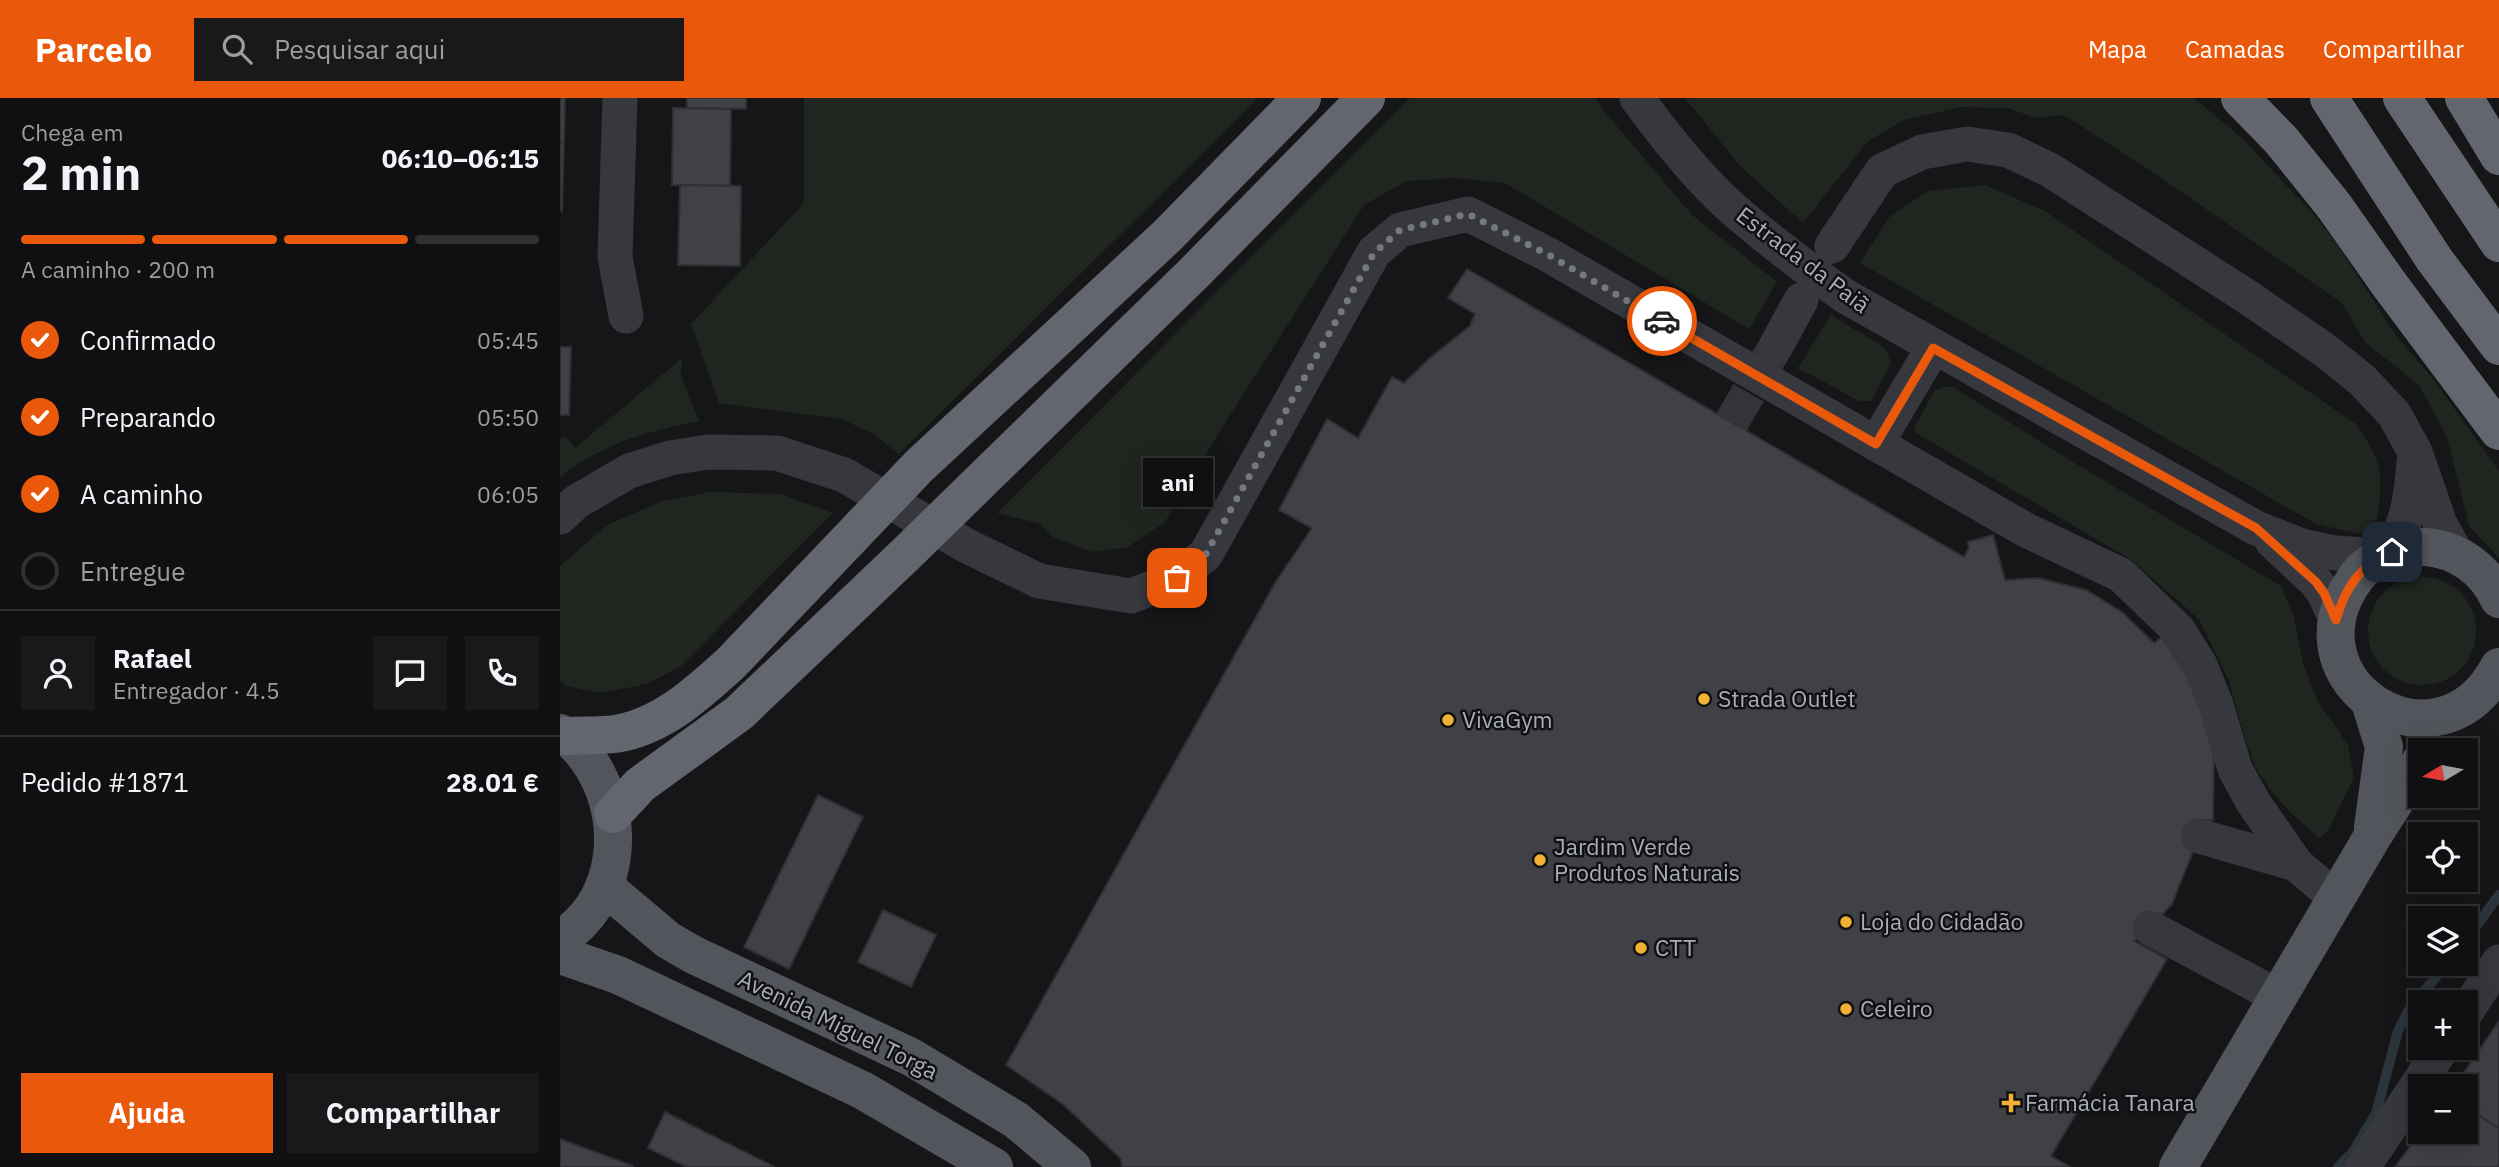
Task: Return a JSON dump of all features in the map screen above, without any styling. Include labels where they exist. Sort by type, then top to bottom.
[{"type":"highway","points":[[563,734],[615,734],[651,724],[698,693],[731,663],[919,466],[1167,236],[1302,98]]},
{"type":"highway","points":[[613,814],[640,785],[739,713],[1195,272],[1366,98]]},
{"type":"highway","points":[[2240,98],[2281,140],[2334,206],[2499,431]]},
{"type":"highway","points":[[2329,98],[2434,259],[2499,346]]},
{"type":"highway","points":[[2402,98],[2499,243]]},
{"type":"highway","points":[[2465,98],[2499,156]]},
{"type":"main road","points":[[2496,679],[2472,702],[2449,714],[2429,719],[2388,713],[2370,702],[2354,686],[2342,666],[2336,643],[2336,620],[2344,594],[2360,572],[2387,554],[2414,547],[2436,548],[2457,555],[2478,568],[2499,599]]},
{"type":"main road","points":[[2370,702],[2384,747],[2371,839]]},
{"type":"main road","points":[[2435,738],[2449,714]]},
{"type":"main road","points":[[560,939],[589,912],[604,886],[614,850],[613,814],[603,784],[587,757],[563,734]]},
{"type":"main road","points":[[2178,1167],[2277,996],[2408,781]]},
{"type":"main road","name":"Avenida Miguel Torga","points":[[604,886],[668,940],[694,955],[911,1057],[1016,1120],[1072,1167]]},
{"type":"main road","name":"Avenida Miguel Torga","points":[[560,955],[618,975],[862,1090],[994,1167]]},
{"type":"street","points":[[620,98],[615,257],[626,316]]},
{"type":"street","name":"Estrada da Paiã","points":[[1637,98],[1670,143],[1723,200],[1785,253],[1845,296],[2256,528]]},
{"type":"street","points":[[1832,246],[1882,170],[1922,152],[1967,144],[2008,150],[2050,170],[2246,296],[2326,351],[2362,380],[2394,414],[2415,452],[2440,524],[2457,555]]},
{"type":"street","points":[[560,517],[576,502],[629,471],[670,458],[708,452],[777,453],[845,475],[967,546],[1039,581],[1131,596],[1177,578],[1206,554],[1374,253],[1400,230],[1468,214],[1547,254],[2025,530],[2121,575],[2178,630],[2200,665],[2216,705],[2235,769],[2253,802],[2296,864],[2336,898]]},
{"type":"street","points":[[1775,348],[1801,300]]},
{"type":"street","points":[[1876,444],[1933,348]]},
{"type":"street","points":[[2256,528],[2302,546],[2335,553],[2387,554],[2405,524],[2410,505],[2415,452]]},
{"type":"street","points":[[2256,528],[2316,582],[2336,620]]},
{"type":"street","points":[[2121,575],[2134,622]]},
{"type":"street","points":[[2199,836],[2296,864]]},
{"type":"street","points":[[2150,928],[2277,996]]},
{"type":"street","points":[[2478,994],[2499,962]]},
{"type":"street","points":[[2363,1167],[2434,1060]]},
{"type":"shaded area","points":[[804,98],[1258,98],[899,454],[870,432],[841,419],[719,403],[691,324],[804,203]]},
{"type":"shaded area","points":[[1410,98],[1596,98],[1692,215],[1777,282],[1749,329],[1505,183],[1455,178],[1407,181],[1364,205],[1165,522],[1128,547],[1092,552],[1051,536],[1041,524],[997,513]]},
{"type":"shaded area","points":[[1685,98],[2194,98],[2242,138],[2312,212],[2339,247],[2395,334],[2434,380],[2499,471],[2499,558],[2469,526],[2447,437],[2419,385],[2365,342],[2342,303],[2151,171],[2064,115],[2036,118],[2008,108],[1961,107],[1904,120],[1867,142],[1803,223],[1740,166]]},
{"type":"shaded area","points":[[1985,185],[2045,211],[2356,424],[2371,448],[2379,469],[2377,519],[2359,534],[2316,524],[1860,263],[1890,216],[1928,191]]},
{"type":"shaded area","points":[[1831,315],[1885,348],[1891,363],[1871,401],[1859,401],[1798,368]]},
{"type":"shaded area","points":[[682,358],[681,375],[699,421],[662,429],[608,447],[560,477],[560,439],[566,436],[575,448]]},
{"type":"shaded area","points":[[1953,387],[2281,586],[2294,618],[2303,664],[2317,700],[2348,745],[2354,777],[2328,831],[2319,838],[2272,792],[2255,767],[2229,681],[2199,619],[2130,559],[1916,433],[1914,428],[1934,391]]},
{"type":"shaded area","points":[[710,492],[780,494],[833,513],[681,666],[647,684],[601,693],[566,686],[560,681],[560,566],[607,525],[660,502]]},
{"type":"shaded area","points":[[2422,577],[2443,581],[2460,593],[2472,610],[2476,631],[2472,652],[2460,669],[2443,681],[2422,685],[2401,681],[2384,669],[2372,652],[2368,631],[2372,610],[2384,593],[2401,581]]},
{"type":"building","points":[[560,98],[565,98],[564,143],[560,143]]},
{"type":"building","points":[[687,98],[746,98],[746,109],[687,108]]},
{"type":"building","points":[[673,108],[731,109],[730,186],[672,185]]},
{"type":"building","points":[[560,143],[564,143],[562,211],[560,210]]},
{"type":"building","points":[[680,185],[741,186],[740,266],[678,265]]},
{"type":"building","name":"Strada Outlet","points":[[1467,269],[1964,557],[1969,548],[1968,542],[1993,535],[2005,580],[2038,578],[2086,590],[2122,612],[2154,643],[2162,637],[2191,680],[2214,751],[2213,820],[2201,820],[2199,836],[2172,904],[2134,941],[2167,959],[2051,1156],[2070,1167],[1122,1167],[1121,1159],[1064,1105],[1006,1065],[1275,583],[1312,528],[1279,510],[1327,419],[1358,438],[1392,377],[1404,383],[1470,326],[1475,314],[1448,298]]},
{"type":"building","points":[[560,347],[571,347],[569,415],[560,415]]},
{"type":"building","points":[[818,795],[863,817],[789,969],[744,947]]},
{"type":"building","points":[[883,910],[936,935],[911,987],[858,962]]},
{"type":"building","points":[[2499,1021],[2499,1129],[2478,1114],[2478,1074],[2463,1074],[2472,1060],[2478,1060],[2478,1052]]},
{"type":"building","points":[[665,1112],[775,1167],[687,1167],[648,1148]]},
{"type":"building","points":[[2478,1114],[2499,1129],[2499,1167],[2395,1167],[2412,1144],[2478,1144]]},
{"type":"building","points":[[560,1139],[633,1166],[633,1167],[560,1167]]},
{"type":"waterway","points":[[2478,924],[2499,895]]},
{"type":"waterway","points":[[2338,1167],[2353,1152],[2376,1113],[2398,1031],[2410,1008],[2437,976]]},
{"type":"tunnel","points":[[1731,423],[1773,351]]},
{"type":"way so far","points":[[1177,578],[1206,554],[1374,253],[1400,230],[1468,214],[1547,254],[1662,321]]},
{"type":"place","name":"ani","points":[[1177,578]]},
{"type":"place","name":"Strada Outlet","points":[[1704,699]]},
{"type":"place","name":"VivaGym","points":[[1448,720]]},
{"type":"place","name":"Jardim Verde Produtos Naturais","points":[[1540,860]]},
{"type":"place","name":"Loja do Cidadão","points":[[1846,922]]},
{"type":"place","name":"CTT","points":[[1641,948]]},
{"type":"place","name":"Celeiro","points":[[1846,1009]]},
{"type":"place","name":"Farmácia Tanara","points":[[2011,1103]]},
{"type":"route","points":[[1662,321],[1876,444],[1933,348],[2256,528],[2316,582],[2336,620],[2344,594],[2360,572],[2392,552]]}]
